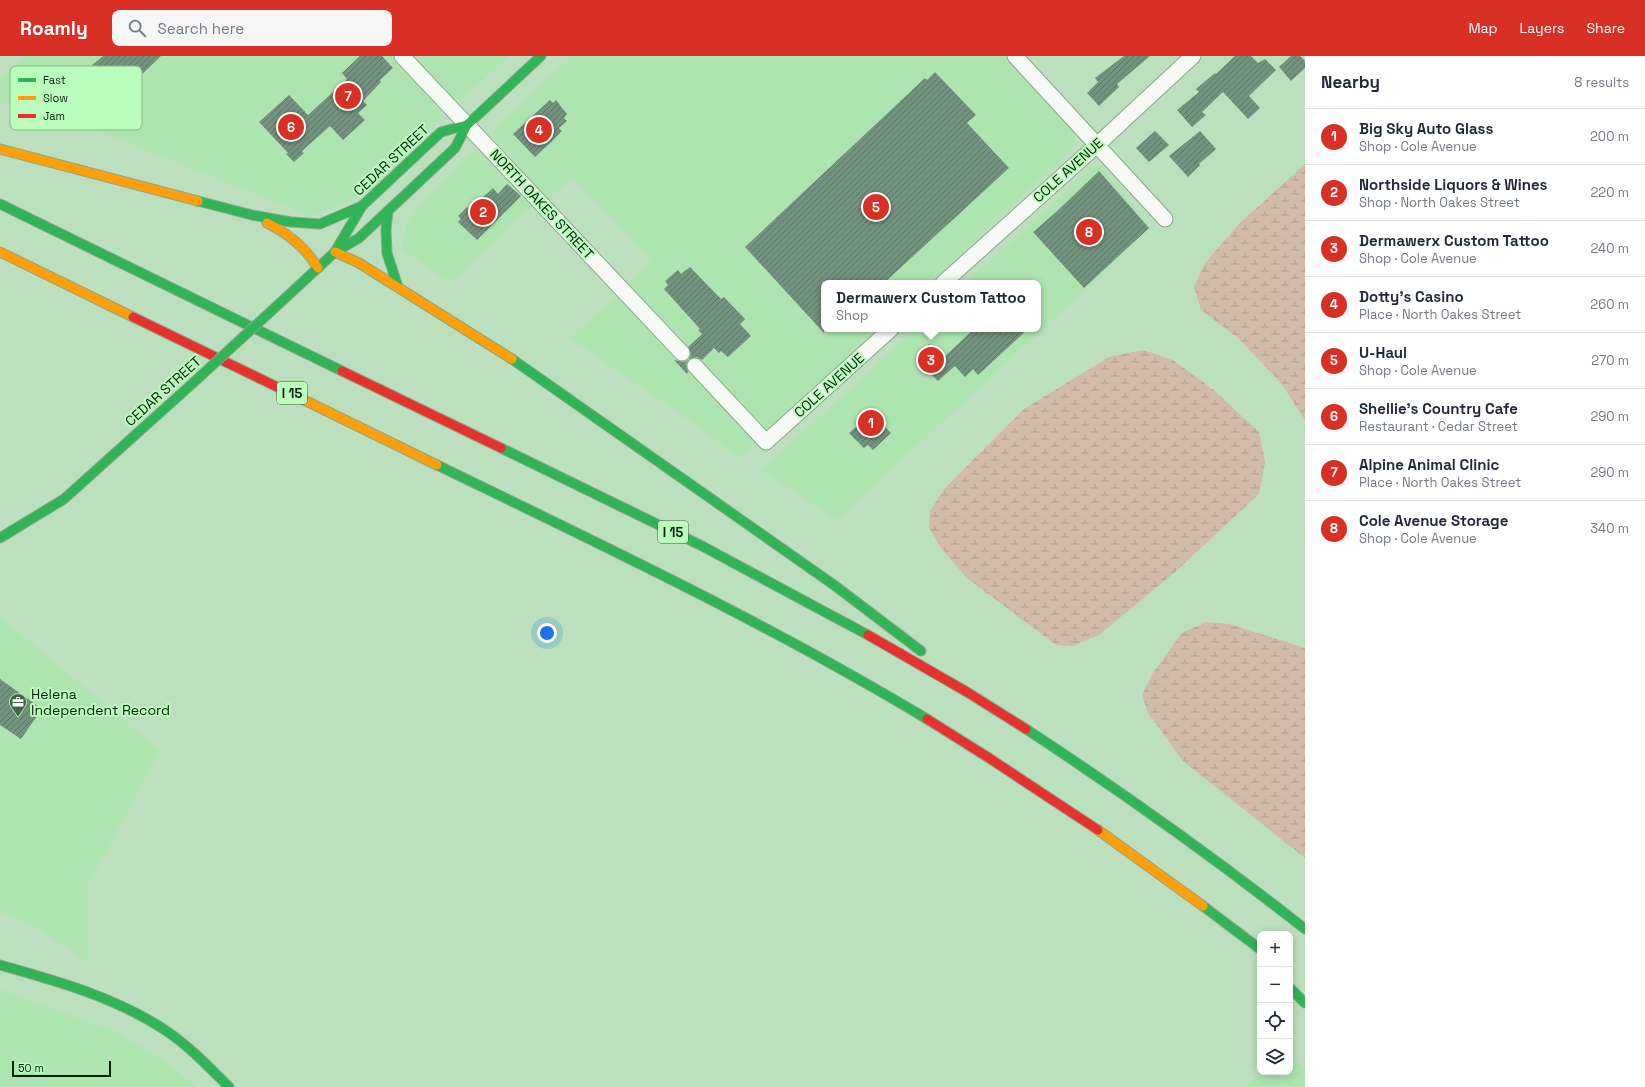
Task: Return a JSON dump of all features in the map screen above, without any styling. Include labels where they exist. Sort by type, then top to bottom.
[{"type":"main road","name":"CEDAR STREET","points":[[0,538],[43,513],[64,498],[193,383],[335,252],[359,238],[455,148],[467,125],[541,56]]},
{"type":"main road","name":"CEDAR STREET","points":[[335,252],[362,206],[441,132],[467,125]]},
{"type":"main road","points":[[0,149],[252,215],[291,222],[320,224],[362,206]]},
{"type":"main road","name":"I 15","points":[[0,204],[724,558],[888,645],[1017,724],[1138,805],[1216,861],[1305,929]]},
{"type":"main road","points":[[388,210],[386,230],[387,253],[398,287]]},
{"type":"main road","points":[[252,215],[283,231],[296,240],[309,252],[318,268]]},
{"type":"main road","name":"I 15","points":[[0,252],[520,505],[767,629],[821,658],[949,732],[1037,788],[1139,859],[1257,946]]},
{"type":"main road","points":[[335,252],[359,263],[520,364],[834,585],[928,657]]},
{"type":"main road","points":[[35,280],[49,276]]},
{"type":"main road","points":[[941,667],[1017,724]]},
{"type":"main road","points":[[1234,928],[1257,953]]},
{"type":"main road","points":[[0,965],[81,989],[139,1015],[165,1031],[212,1070],[229,1087]]},
{"type":"main road","points":[[1293,991],[1305,1004]]},
{"type":"street","name":"NORTH OAKES STREET","points":[[402,56],[682,353]]},
{"type":"street","points":[[1015,56],[1165,219]]},
{"type":"street","name":"COLE AVENUE","points":[[946,280],[1097,145],[1193,56]]},
{"type":"street","name":"COLE AVENUE","points":[[695,366],[766,442],[888,332]]},
{"type":"shaded area","points":[[25,56],[391,56],[440,109],[442,115],[437,122],[352,199],[311,216],[96,130],[142,130],[142,66],[14,66]]},
{"type":"shaded area","points":[[414,56],[509,56],[463,98],[457,100],[453,99]]},
{"type":"shaded area","points":[[573,56],[1005,56],[1075,132],[1075,140],[1070,151],[932,280],[821,280],[821,332],[876,332],[740,458],[679,413],[570,338],[652,261],[573,178],[547,199],[492,135],[498,124]]},
{"type":"shaded area","points":[[10,69],[10,105],[0,102],[0,78]]},
{"type":"shaded area","points":[[475,150],[483,155],[533,205],[450,283],[402,249],[403,238],[408,222],[424,199]]},
{"type":"shaded area","points":[[1098,166],[1102,168],[1151,228],[1041,330],[1041,280],[969,280],[1093,167]]},
{"type":"shaded area","points":[[913,332],[1039,332],[837,520],[761,470]]},
{"type":"shaded area","points":[[0,617],[160,751],[87,887],[89,962],[40,930],[0,911]]},
{"type":"shaded area","points":[[0,989],[113,1031],[162,1059],[196,1087],[0,1087]]},
{"type":"shaded area","points":[[1293,1059],[1305,1069],[1305,1087],[1245,1087],[1258,1075],[1293,1075]]},
{"type":"green space","points":[[1305,164],[1305,420],[1281,383],[1238,338],[1201,310],[1194,287],[1205,263],[1239,224]]},
{"type":"green space","points":[[1143,350],[1173,360],[1215,391],[1259,432],[1265,462],[1259,494],[1174,573],[1099,635],[1073,646],[1056,645],[967,578],[941,548],[929,528],[930,511],[945,488],[1024,409],[1109,357]]},
{"type":"green space","points":[[1206,622],[1230,624],[1305,648],[1305,858],[1183,761],[1148,713],[1142,695],[1153,673],[1182,633]]},
{"type":"building","points":[[103,56],[161,56],[142,74],[142,66],[91,66]]},
{"type":"building","points":[[360,56],[382,56],[393,68],[380,80],[381,82],[363,101],[367,105],[358,113],[365,120],[343,140],[330,126],[302,151],[304,153],[294,162],[286,154],[288,153],[259,122],[289,95],[308,115],[347,79],[342,73]]},
{"type":"building","points":[[1124,56],[1150,56],[1117,84],[1119,87],[1099,106],[1087,93],[1098,82],[1095,78]]},
{"type":"building","points":[[1235,56],[1251,56],[1258,63],[1265,59],[1276,70],[1249,96],[1260,108],[1248,119],[1223,92],[1202,112],[1206,115],[1192,127],[1177,110],[1199,92],[1196,89],[1215,73],[1216,74]]},
{"type":"building","points":[[1291,56],[1300,56],[1305,61],[1305,68],[1291,81],[1279,67]]},
{"type":"building","points":[[935,72],[976,115],[967,123],[1009,168],[887,280],[821,280],[821,330],[745,247],[925,78],[927,80]]},
{"type":"building","points":[[550,100],[553,103],[556,100],[567,114],[564,118],[567,121],[559,128],[562,131],[535,157],[513,134]]},
{"type":"building","points":[[1155,131],[1169,145],[1149,162],[1136,148]]},
{"type":"building","points":[[1200,131],[1216,149],[1199,164],[1200,165],[1188,177],[1169,156]]},
{"type":"building","points":[[1099,171],[1149,228],[1084,288],[1033,232]]},
{"type":"building","points":[[507,184],[521,196],[477,240],[458,222],[461,219],[458,216],[467,207],[470,209],[493,188],[498,194]]},
{"type":"building","points":[[690,267],[721,299],[724,297],[745,319],[740,324],[751,336],[728,357],[721,351],[719,353],[714,348],[702,360],[697,357],[689,359],[686,364],[687,374],[674,360],[684,362],[688,360],[691,355],[688,347],[702,334],[698,330],[700,329],[664,289],[668,285],[665,281],[678,270],[681,274]]},
{"type":"building","points":[[971,332],[1025,332],[978,375],[973,369],[965,377],[955,366],[938,381],[920,364],[921,363],[916,357],[929,344],[942,359]]},
{"type":"building","points":[[872,413],[891,433],[873,450],[868,445],[864,448],[849,433]]},
{"type":"building","name":"Helena Independent Record","points":[[0,679],[42,709],[21,739],[0,725]]},
{"type":"traffic: fast","points":[[281,302],[335,252],[359,238],[455,148],[467,125],[541,56]]},
{"type":"traffic: fast","points":[[336,250],[362,206],[441,132],[467,125]]},
{"type":"traffic: fast","points":[[198,201],[252,215],[291,222],[320,224],[362,206]]},
{"type":"traffic: fast","points":[[0,204],[342,371]]},
{"type":"traffic: fast","points":[[388,211],[386,230],[387,253],[398,287]]},
{"type":"traffic: fast","points":[[193,383],[281,302]]},
{"type":"traffic: fast","points":[[512,359],[834,585],[921,651]]},
{"type":"traffic: fast","points":[[0,538],[64,499],[193,383]]},
{"type":"traffic: fast","points":[[501,448],[702,546],[868,635]]},
{"type":"traffic: fast","points":[[437,465],[685,586],[807,650],[927,719]]},
{"type":"traffic: fast","points":[[1026,729],[1168,826],[1305,929]]},
{"type":"traffic: fast","points":[[1203,906],[1257,947]]},
{"type":"traffic: fast","points":[[0,965],[85,991],[146,1018],[182,1043],[229,1087]]},
{"type":"traffic: fast","points":[[1293,991],[1305,1003]]},
{"type":"traffic: slow","points":[[0,149],[198,201]]},
{"type":"traffic: slow","points":[[267,223],[302,247],[318,268]]},
{"type":"traffic: slow","points":[[0,252],[133,317]]},
{"type":"traffic: slow","points":[[335,252],[359,263],[512,359]]},
{"type":"traffic: slow","points":[[302,399],[437,465]]},
{"type":"traffic: slow","points":[[1098,830],[1203,906]]},
{"type":"traffic: jam","points":[[133,317],[302,399]]},
{"type":"traffic: jam","points":[[342,371],[501,448]]},
{"type":"traffic: jam","points":[[868,635],[967,692],[1026,729]]},
{"type":"traffic: jam","points":[[927,719],[1098,830]]},
{"type":"place","name":"Alpine Animal Clinic","points":[[348,96]]},
{"type":"place","name":"Shellie's Country Cafe","points":[[291,127]]},
{"type":"place","name":"Dotty's Casino","points":[[539,130]]},
{"type":"place","name":"U-Haul","points":[[876,207]]},
{"type":"place","name":"Northside Liquors & Wines","points":[[483,212]]},
{"type":"place","name":"Cole Avenue Storage","points":[[1089,232]]},
{"type":"place","name":"Dermawerx Custom Tattoo","points":[[931,360]]},
{"type":"place","name":"Big Sky Auto Glass","points":[[871,423]]},
{"type":"place","name":"Helena Independent Record","points":[[18,717]]}]
